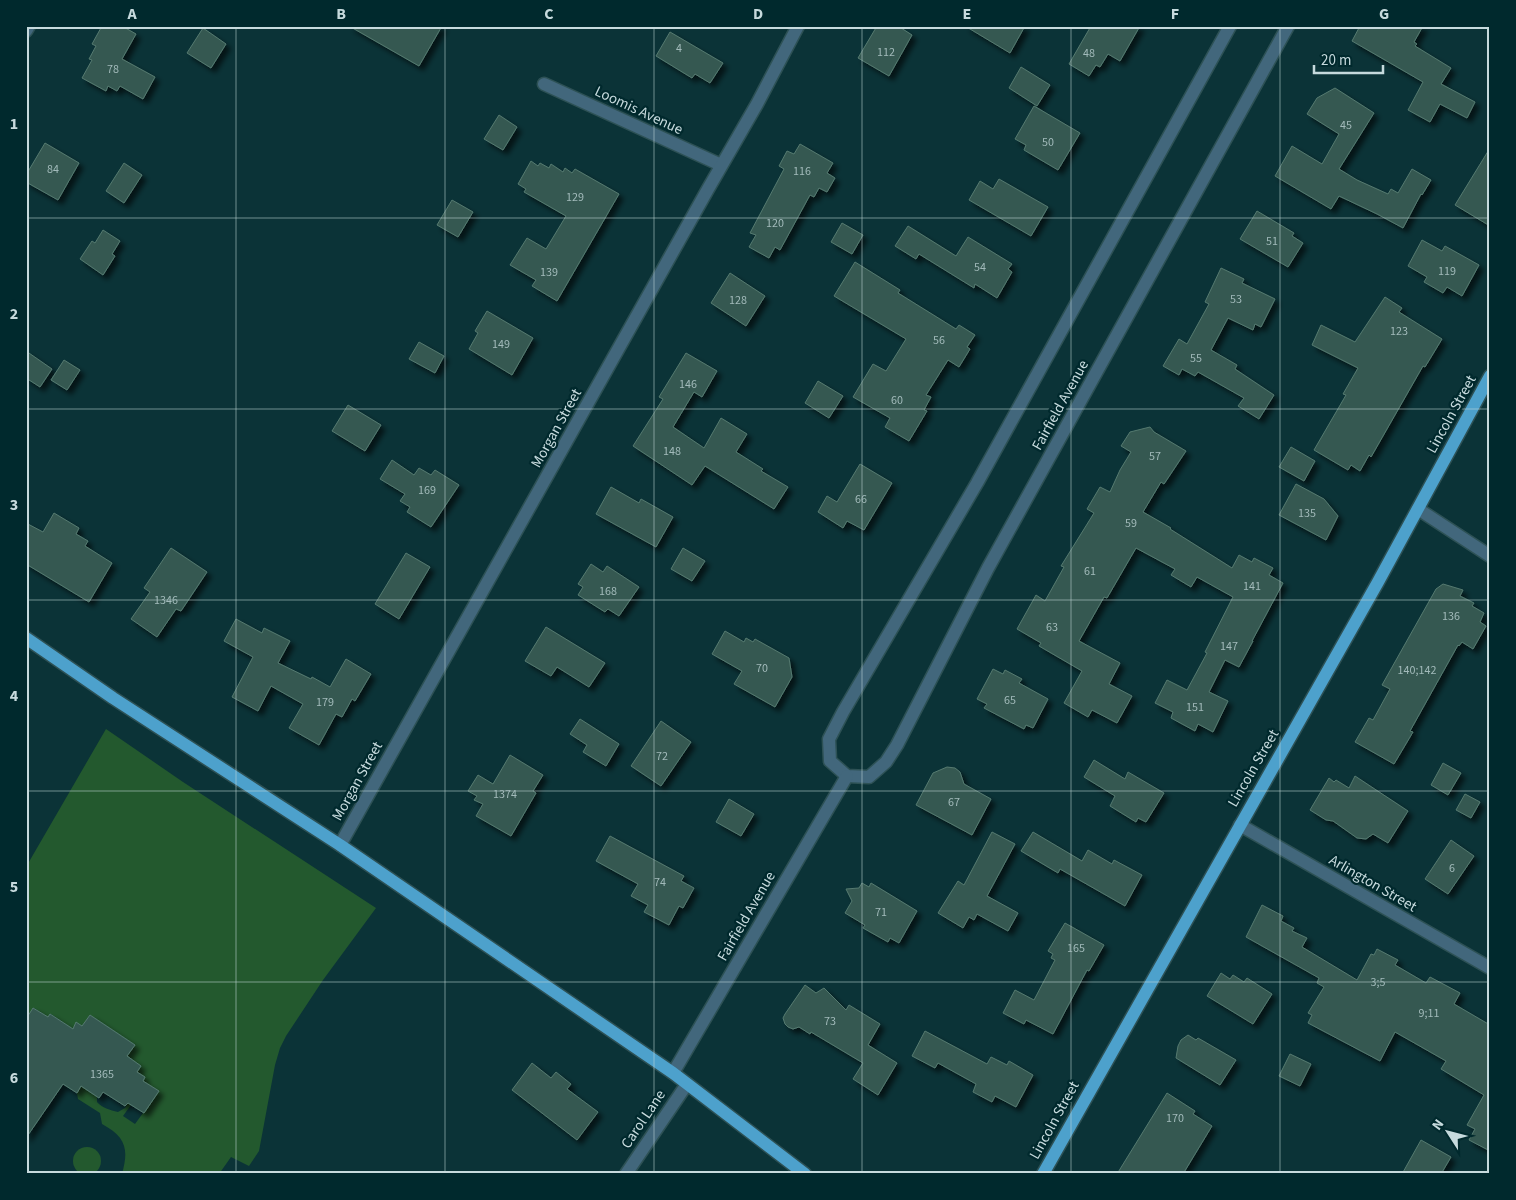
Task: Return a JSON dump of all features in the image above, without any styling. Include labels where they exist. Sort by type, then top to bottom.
[{"type":"main road","name":"Lincoln Street","points":[[1043,1174],[1418,509],[1490,376]]},
{"type":"main road","points":[[26,638],[113,698],[340,845],[673,1073],[805,1174]]},
{"type":"street","points":[[26,31],[29,26]]},
{"type":"street","name":"Morgan Street","points":[[340,845],[757,104],[798,26]]},
{"type":"street","points":[[847,776],[830,761],[829,739],[977,483],[1230,26]]},
{"type":"street","name":"Fairfield Avenue","points":[[673,1073],[847,776],[868,777],[886,762],[897,745],[988,568],[1288,26]]},
{"type":"street","name":"Loomis Avenue","points":[[544,84],[721,165]]},
{"type":"street","points":[[1418,509],[1490,556]]},
{"type":"street","name":"Arlington Street","points":[[1240,825],[1490,968]]},
{"type":"street","name":"Carol Lane","points":[[626,1174],[687,1084]]},
{"type":"green space","points":[[106,729],[183,782],[376,908],[323,980],[280,1048],[275,1065],[259,1151],[249,1166],[231,1157],[219,1174],[122,1174],[125,1157],[124,1144],[116,1134],[102,1124],[100,1113],[78,1099],[77,1093],[81,1086],[97,1097],[97,1102],[101,1106],[118,1112],[125,1108],[128,1103],[131,1105],[123,1116],[135,1124],[159,1091],[143,1081],[145,1077],[137,1072],[141,1066],[127,1056],[135,1045],[90,1015],[82,1026],[76,1023],[73,1029],[51,1014],[48,1017],[34,1008],[26,1019],[26,867]]},
{"type":"green space","points":[[87,1147],[97,1151],[101,1161],[97,1171],[87,1175],[77,1171],[73,1161],[77,1151]]},
{"type":"building","points":[[102,26],[122,26],[136,34],[122,59],[155,77],[143,99],[120,86],[117,91],[108,86],[106,91],[82,78],[92,60],[89,59],[96,46],[92,44]]},
{"type":"building","points":[[349,26],[442,26],[419,66]]},
{"type":"building","points":[[877,26],[898,26],[912,35],[889,76],[858,58]]},
{"type":"building","points":[[965,26],[1025,26],[1010,53]]},
{"type":"building","points":[[1091,26],[1140,26],[1120,61],[1108,54],[1100,67],[1096,65],[1089,76],[1069,64]]},
{"type":"building","points":[[1360,26],[1423,26],[1414,42],[1417,44],[1415,46],[1451,68],[1441,84],[1475,102],[1467,118],[1440,104],[1430,122],[1408,110],[1423,82],[1352,41]]},
{"type":"building","points":[[203,28],[226,44],[211,68],[187,53]]},
{"type":"building","points":[[670,32],[723,63],[710,83],[695,74],[692,78],[656,56]]},
{"type":"building","points":[[1021,67],[1050,85],[1037,106],[1009,88]]},
{"type":"building","points":[[1335,88],[1374,113],[1339,169],[1357,180],[1388,194],[1391,189],[1398,193],[1412,169],[1431,180],[1421,194],[1403,228],[1339,196],[1331,209],[1275,176],[1292,146],[1322,164],[1339,134],[1307,114],[1317,98]]},
{"type":"building","points":[[1034,106],[1080,133],[1058,170],[1024,150],[1026,145],[1015,139]]},
{"type":"building","points":[[499,115],[517,127],[503,150],[484,139]]},
{"type":"building","points":[[45,143],[79,163],[58,200],[26,182],[26,175]]},
{"type":"building","points":[[800,144],[833,163],[827,173],[835,178],[827,192],[819,188],[814,197],[810,195],[780,250],[775,247],[769,258],[749,247],[756,235],[750,233],[784,169],[779,166],[787,151],[794,154]]},
{"type":"building","points":[[1490,148],[1490,226],[1455,205]]},
{"type":"building","points":[[531,161],[538,166],[540,163],[549,168],[551,164],[563,172],[565,168],[572,173],[575,169],[619,194],[557,301],[532,286],[536,280],[510,265],[527,238],[546,249],[566,216],[524,192],[526,189],[518,184]]},
{"type":"building","points":[[124,163],[142,175],[124,203],[106,191]]},
{"type":"building","points":[[999,179],[1048,207],[1031,236],[969,200],[980,181],[993,189]]},
{"type":"building","points":[[452,200],[473,212],[458,237],[437,225]]},
{"type":"building","points":[[1257,211],[1294,233],[1292,236],[1303,243],[1288,267],[1240,239]]},
{"type":"building","points":[[842,223],[863,235],[852,254],[831,242]]},
{"type":"building","points":[[908,226],[956,256],[968,237],[1012,264],[1008,269],[1012,272],[997,298],[975,284],[974,288],[919,254],[916,259],[895,246]]},
{"type":"building","points":[[103,230],[120,241],[112,254],[115,256],[103,275],[80,259],[92,241],[95,243]]},
{"type":"building","points":[[1422,240],[1442,251],[1445,246],[1479,265],[1462,296],[1447,287],[1443,293],[1424,282],[1427,277],[1408,266]]},
{"type":"building","points":[[855,262],[900,290],[898,293],[956,329],[959,325],[975,335],[967,347],[970,349],[959,367],[948,360],[926,395],[931,397],[924,410],[927,411],[909,441],[885,427],[890,418],[853,397],[873,364],[886,371],[906,339],[834,296]]},
{"type":"building","points":[[1221,268],[1244,279],[1242,283],[1275,299],[1261,327],[1255,324],[1253,330],[1228,318],[1211,350],[1237,365],[1235,369],[1274,395],[1259,419],[1238,406],[1244,398],[1198,372],[1195,376],[1182,369],[1179,375],[1163,366],[1179,339],[1187,344],[1209,304],[1205,302]]},
{"type":"building","points":[[730,273],[765,296],[746,326],[711,303]]},
{"type":"building","points":[[1385,297],[1402,308],[1399,312],[1442,339],[1425,367],[1423,366],[1371,457],[1369,455],[1360,471],[1351,465],[1348,470],[1314,450],[1346,395],[1343,394],[1358,368],[1312,345],[1321,325],[1355,342]]},
{"type":"building","points":[[487,311],[533,338],[512,375],[469,349],[478,333],[475,331]]},
{"type":"building","points":[[419,342],[444,356],[435,373],[409,359]]},
{"type":"building","points":[[26,351],[52,369],[40,387],[26,378]]},
{"type":"building","points":[[686,353],[717,371],[702,397],[694,392],[673,427],[704,448],[721,418],[747,434],[736,452],[763,469],[761,471],[788,487],[774,509],[705,466],[692,485],[633,446],[663,399],[659,397]]},
{"type":"building","points":[[64,360],[80,370],[67,390],[51,380]]},
{"type":"building","points":[[818,381],[843,396],[829,418],[805,403]]},
{"type":"building","points":[[348,405],[381,425],[365,451],[332,431]]},
{"type":"building","points":[[1150,427],[1154,432],[1186,451],[1164,484],[1161,482],[1143,512],[1232,568],[1239,555],[1252,562],[1254,558],[1273,568],[1269,575],[1283,583],[1239,667],[1225,660],[1209,692],[1228,701],[1213,732],[1198,724],[1195,731],[1171,718],[1173,712],[1155,703],[1167,680],[1187,690],[1207,653],[1205,652],[1233,597],[1197,577],[1191,587],[1171,575],[1175,569],[1136,548],[1107,598],[1104,597],[1079,641],[1120,663],[1109,684],[1132,696],[1117,723],[1092,710],[1088,717],[1064,703],[1082,671],[1039,646],[1041,643],[1017,629],[1036,595],[1045,601],[1064,567],[1061,566],[1094,513],[1087,509],[1100,487],[1110,492],[1131,452],[1121,446],[1130,432]]},
{"type":"building","points":[[1291,447],[1315,461],[1304,481],[1279,467]]},
{"type":"building","points":[[392,460],[414,475],[419,468],[431,475],[435,470],[459,485],[431,527],[407,512],[410,507],[400,501],[405,494],[380,479]]},
{"type":"building","points":[[860,464],[892,483],[864,530],[847,521],[843,528],[818,512],[827,496],[837,502]]},
{"type":"building","points":[[1296,484],[1324,499],[1338,516],[1326,540],[1279,515]]},
{"type":"building","points":[[611,487],[639,503],[641,499],[673,517],[656,547],[596,514]]},
{"type":"building","points":[[54,513],[79,528],[76,534],[88,541],[85,546],[112,563],[89,602],[26,564],[26,523],[43,532]]},
{"type":"building","points":[[171,548],[207,572],[181,611],[176,609],[157,637],[131,619],[150,592],[144,588]]},
{"type":"building","points":[[683,548],[705,561],[692,581],[671,569]]},
{"type":"building","points":[[406,553],[430,567],[399,619],[375,604]]},
{"type":"building","points":[[591,564],[603,572],[607,566],[639,587],[619,616],[608,609],[605,612],[578,595],[583,587],[578,584]]},
{"type":"building","points":[[1443,584],[1463,590],[1460,596],[1474,603],[1472,606],[1484,613],[1480,622],[1486,626],[1473,649],[1462,642],[1458,645],[1410,731],[1413,732],[1394,764],[1355,742],[1369,718],[1373,720],[1390,689],[1382,685],[1436,589]]},
{"type":"building","points":[[236,619],[262,633],[264,628],[290,641],[278,663],[311,679],[312,677],[330,687],[346,659],[371,674],[355,701],[352,699],[342,717],[336,714],[319,745],[289,728],[303,704],[271,686],[258,711],[232,697],[253,657],[224,641]]},
{"type":"building","points":[[546,627],[605,663],[589,687],[557,667],[551,676],[525,661]]},
{"type":"building","points":[[725,631],[744,642],[746,638],[753,642],[755,639],[789,658],[792,677],[775,707],[734,684],[742,671],[712,654]]},
{"type":"building","points":[[993,669],[1003,674],[1005,670],[1022,679],[1019,683],[1048,699],[1033,728],[1026,725],[1024,729],[984,708],[987,704],[977,699]]},
{"type":"building","points":[[580,719],[619,744],[606,766],[583,752],[587,745],[570,734]]},
{"type":"building","points":[[661,721],[691,742],[661,786],[631,766]]},
{"type":"building","points":[[510,755],[543,775],[533,791],[536,793],[511,836],[476,816],[483,804],[474,800],[477,796],[468,791],[478,775],[493,784]]},
{"type":"building","points":[[1094,760],[1125,779],[1128,772],[1164,793],[1146,822],[1138,818],[1136,822],[1110,806],[1115,796],[1084,777]]},
{"type":"building","points":[[1443,763],[1461,773],[1448,795],[1431,785]]},
{"type":"building","points":[[947,767],[955,768],[960,772],[964,784],[991,799],[972,835],[916,805],[933,773]]},
{"type":"building","points":[[1355,776],[1408,811],[1388,843],[1373,834],[1366,839],[1357,838],[1333,821],[1326,820],[1310,810],[1329,778],[1349,788]]},
{"type":"building","points":[[1465,794],[1480,802],[1471,818],[1456,810]]},
{"type":"building","points":[[729,799],[754,814],[741,836],[716,822]]},
{"type":"building","points":[[992,832],[1015,844],[987,896],[1018,913],[1008,931],[977,914],[974,920],[969,917],[963,928],[938,913],[958,881],[964,885]]},
{"type":"building","points":[[1033,832],[1082,861],[1088,850],[1112,864],[1114,860],[1142,875],[1125,906],[1060,869],[1058,873],[1021,851]]},
{"type":"building","points":[[610,836],[684,876],[681,881],[694,888],[683,908],[679,906],[669,925],[644,912],[648,905],[631,896],[638,884],[596,861]]},
{"type":"building","points":[[1451,840],[1474,856],[1448,894],[1425,879]]},
{"type":"building","points":[[862,883],[869,887],[871,883],[917,911],[899,943],[890,938],[888,942],[863,928],[865,925],[845,913],[852,901],[846,889],[859,888]]},
{"type":"building","points":[[1262,905],[1283,916],[1281,921],[1294,928],[1292,931],[1307,938],[1302,947],[1357,980],[1371,954],[1374,955],[1377,949],[1398,960],[1395,965],[1426,983],[1430,977],[1460,993],[1454,1004],[1490,1025],[1490,1151],[1469,1140],[1475,1129],[1467,1125],[1484,1095],[1441,1069],[1446,1061],[1395,1032],[1380,1061],[1308,1023],[1312,1015],[1308,1013],[1324,987],[1317,983],[1319,978],[1246,937]]},
{"type":"building","points":[[1065,923],[1104,945],[1089,971],[1087,970],[1053,1034],[1026,1020],[1024,1024],[1003,1013],[1015,990],[1034,1000],[1055,960],[1051,958],[1053,954],[1048,951]]},
{"type":"building","points":[[1221,973],[1230,979],[1233,975],[1244,982],[1247,978],[1272,994],[1253,1024],[1207,996]]},
{"type":"building","points":[[805,985],[816,993],[824,988],[846,1010],[849,1005],[880,1024],[868,1045],[897,1063],[878,1095],[853,1079],[863,1063],[811,1032],[810,1034],[799,1027],[793,1029],[785,1024],[783,1018],[785,1014]]},
{"type":"building","points":[[33,1008],[48,1017],[50,1014],[73,1029],[76,1022],[82,1026],[90,1015],[135,1045],[127,1056],[141,1066],[137,1072],[145,1077],[143,1081],[159,1091],[144,1113],[128,1103],[125,1106],[103,1092],[99,1098],[81,1086],[77,1093],[63,1084],[26,1138],[26,1019]]},
{"type":"building","points":[[925,1031],[987,1064],[991,1057],[1007,1065],[1009,1061],[1033,1075],[1016,1107],[995,1096],[992,1102],[973,1092],[976,1084],[938,1063],[935,1068],[912,1056]]},
{"type":"building","points":[[1188,1035],[1196,1040],[1198,1038],[1236,1060],[1220,1085],[1176,1058],[1181,1040]]},
{"type":"building","points":[[1290,1054],[1311,1064],[1300,1086],[1279,1076]]},
{"type":"building","points":[[532,1063],[551,1078],[556,1072],[571,1084],[567,1089],[598,1112],[577,1140],[512,1090]]},
{"type":"building","points":[[1167,1093],[1195,1111],[1193,1114],[1212,1126],[1183,1174],[1117,1174]]},
{"type":"building","points":[[1421,1140],[1451,1157],[1441,1174],[1402,1174]]}]
